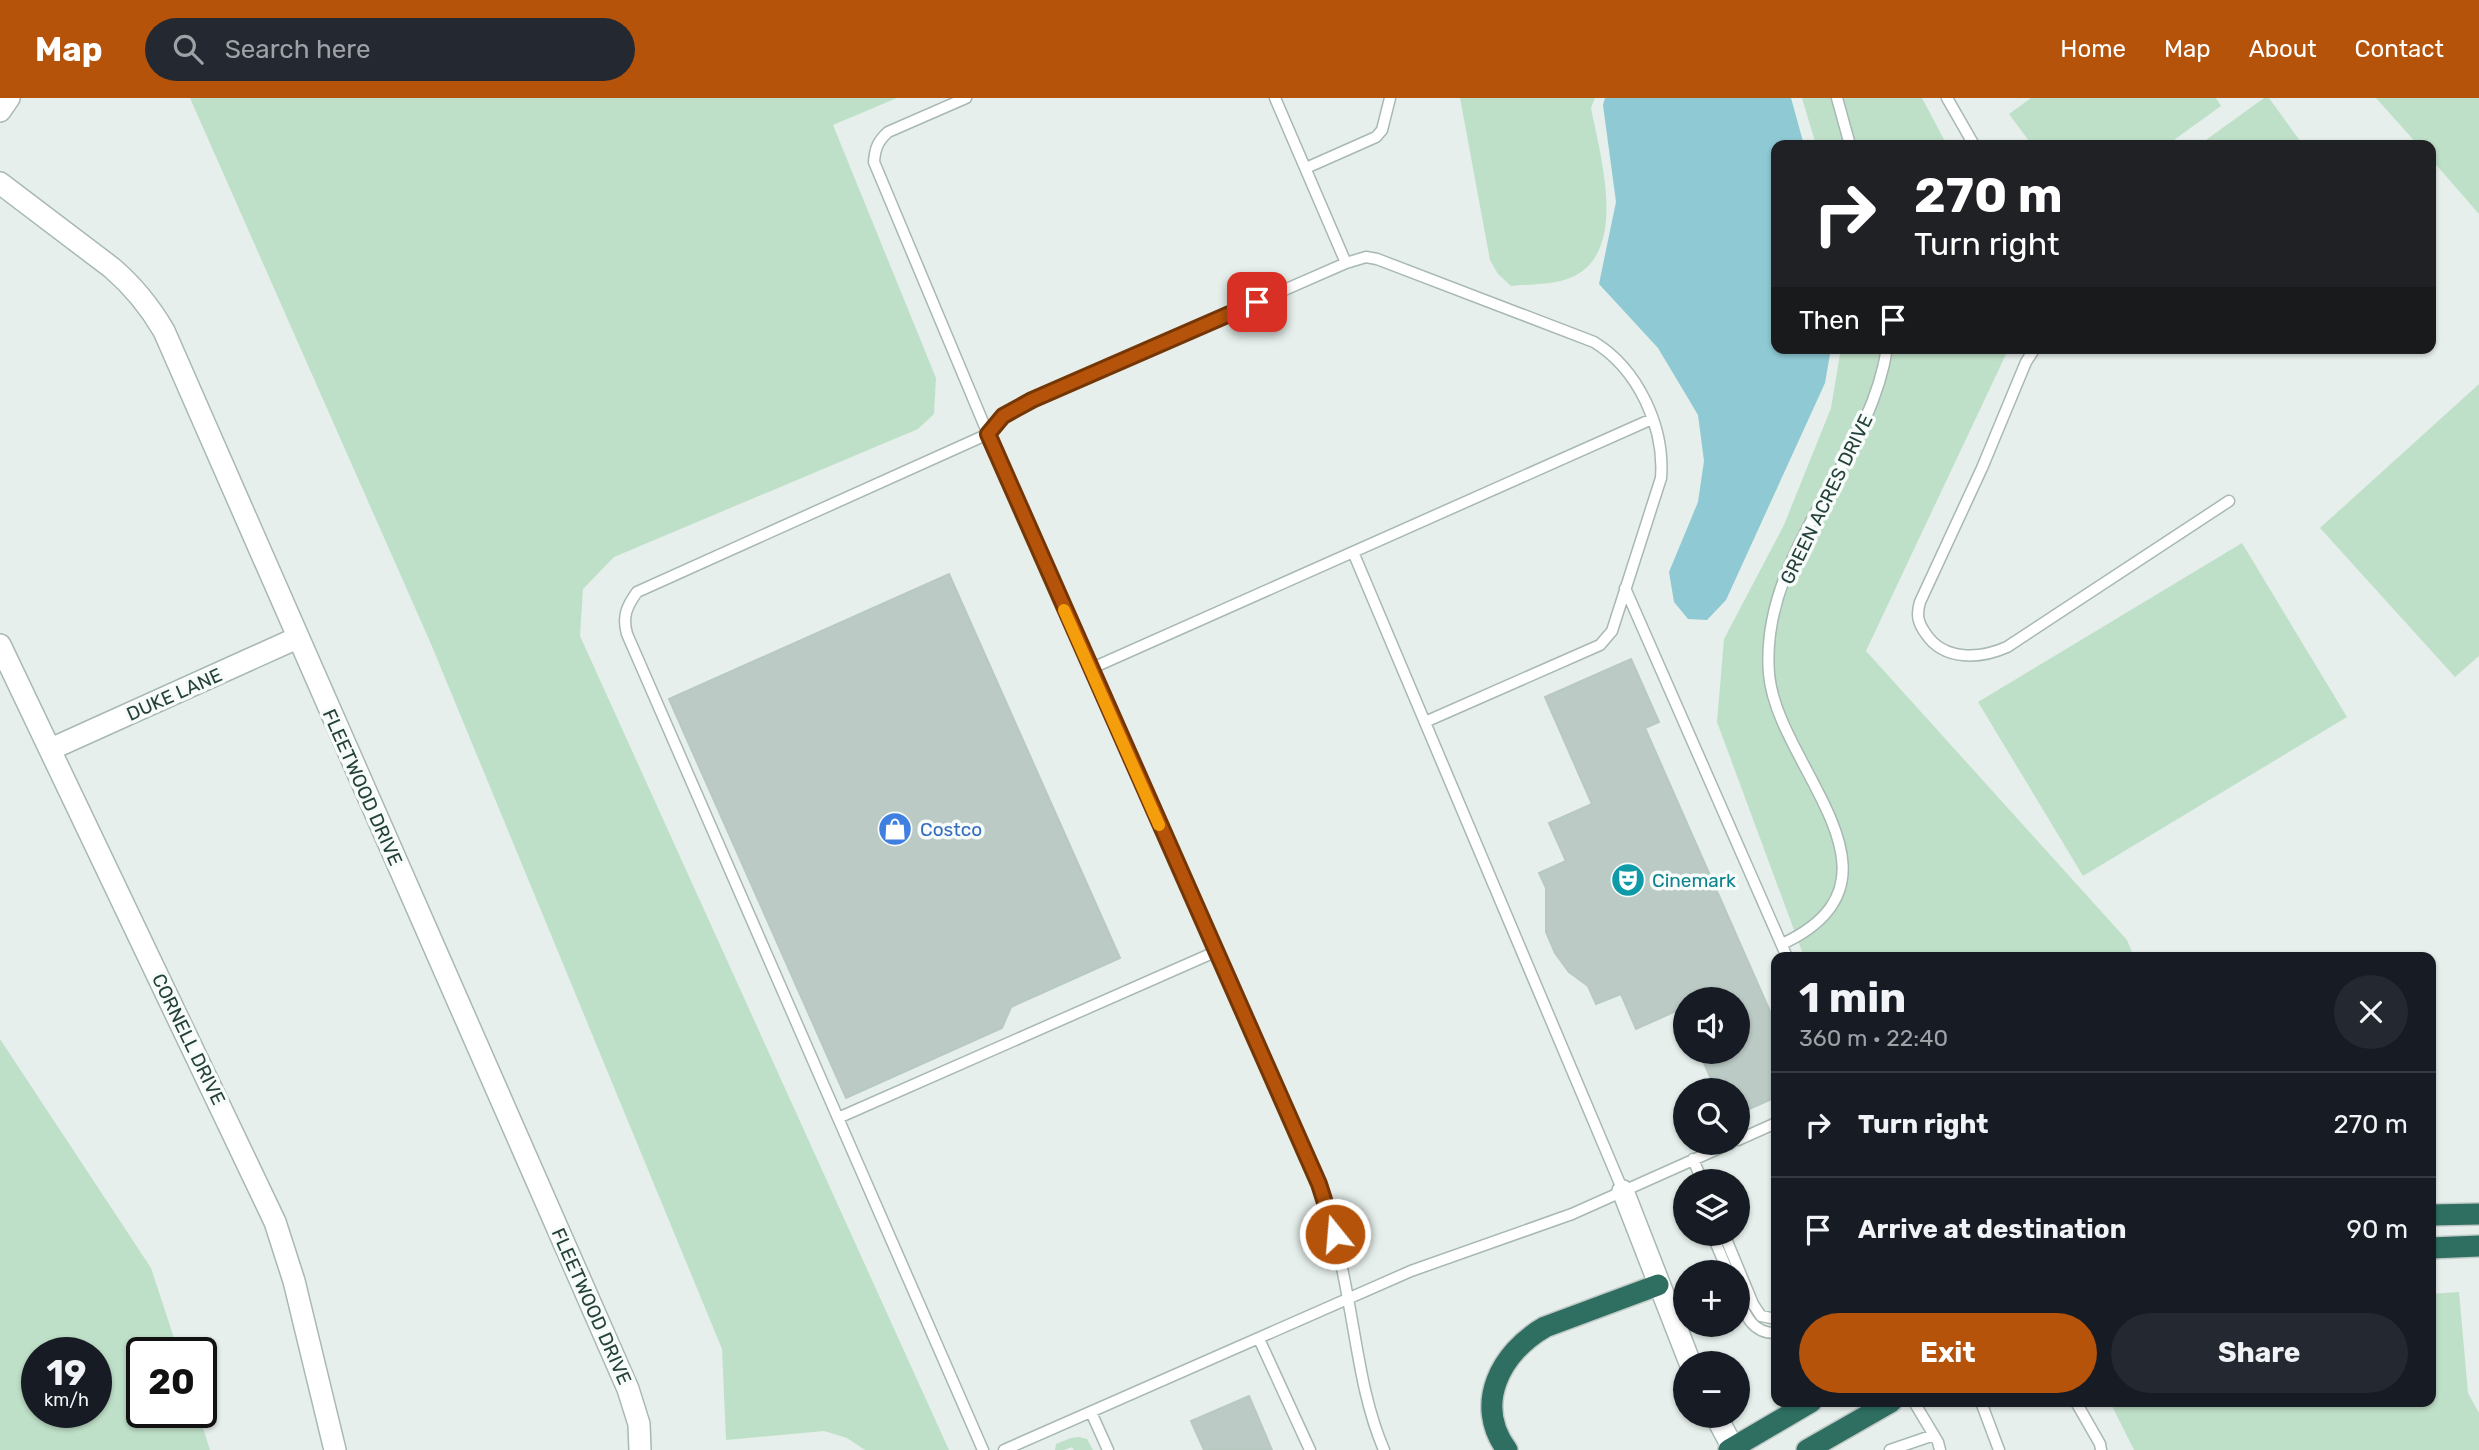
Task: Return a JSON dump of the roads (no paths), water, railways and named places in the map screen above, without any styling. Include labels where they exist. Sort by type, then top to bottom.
[{"type":"highway","points":[[2436,1215],[2479,1214]]},
{"type":"highway","points":[[2436,1248],[2479,1246]]},
{"type":"highway","points":[[1507,1450],[1495,1427],[1492,1409],[1495,1386],[1503,1364],[1514,1349],[1528,1336],[1545,1327],[1658,1285]]},
{"type":"highway","points":[[1732,1449],[1803,1407]]},
{"type":"highway","points":[[1807,1450],[1882,1407]]},
{"type":"street","points":[[0,111],[9,98]]},
{"type":"street","name":"FLEETWOOD DRIVE","points":[[0,183],[112,268],[128,282],[154,314],[175,356],[628,1389],[639,1423],[640,1450]]},
{"type":"street","name":"DUKE LANE","points":[[51,749],[297,638]]},
{"type":"street","name":"CORNELL DRIVE","points":[[0,645],[275,1222],[294,1281],[335,1450]]},
{"type":"street","points":[[1623,1191],[1685,1351]]},
{"type":"street","points":[[1722,1428],[1732,1449]]},
{"type":"lane","points":[[966,98],[888,132],[879,140],[874,150],[874,162],[1090,669],[1319,1184],[1332,1220],[1368,1406],[1384,1450]]},
{"type":"lane","points":[[1275,98],[1346,263]]},
{"type":"lane","points":[[1306,168],[1376,137],[1382,130],[1390,98]]},
{"type":"lane","points":[[1837,98],[1849,140]]},
{"type":"lane","points":[[1947,98],[1972,140]]},
{"type":"lane","points":[[983,1450],[632,646],[623,621],[628,605],[637,592],[988,434],[1003,416],[1032,400],[1346,263],[1366,257],[1594,342],[1606,349],[1628,370],[1636,383],[1661,448],[1661,478],[1612,631],[1600,645],[1425,722]]},
{"type":"lane","name":"GREEN ACRES DRIVE","points":[[1782,944],[1817,923],[1830,908],[1840,890],[1844,869],[1830,817],[1812,778],[1788,738],[1776,709],[1769,676],[1768,636],[1778,595],[1798,548],[1871,407],[1886,354]]},
{"type":"lane","points":[[2031,354],[1920,602],[1918,620],[1936,646],[1963,655],[1994,652],[2007,647],[2229,501]]},
{"type":"lane","points":[[1090,669],[1652,419]]},
{"type":"lane","points":[[1353,552],[1623,1191]]},
{"type":"lane","points":[[1625,588],[1785,952]]},
{"type":"lane","points":[[838,1118],[1215,952]]},
{"type":"lane","points":[[1750,1135],[1771,1125]]},
{"type":"lane","points":[[1004,1450],[1423,1266],[1542,1226],[1704,1155]]},
{"type":"lane","points":[[1693,1160],[1697,1169]]},
{"type":"lane","points":[[1729,1246],[1757,1311],[1771,1319]]},
{"type":"lane","points":[[1750,1322],[1763,1331],[1771,1332]]},
{"type":"lane","points":[[1259,1339],[1310,1450]]},
{"type":"lane","points":[[1917,1407],[1940,1450]]},
{"type":"lane","points":[[1983,1407],[1999,1450]]},
{"type":"lane","points":[[2079,1407],[2101,1450]]},
{"type":"lane","points":[[1091,1412],[1108,1450]]},
{"type":"lane","points":[[1890,1450],[1934,1435]]},
{"type":"water","points":[[1605,98],[1791,98],[1803,140],[1771,140],[1771,354],[1830,354],[1825,383],[1726,600],[1707,620],[1688,619],[1674,602],[1669,572],[1698,502],[1704,461],[1698,415],[1658,348],[1599,284],[1616,202],[1603,105]]},
{"type":"place","name":"Costco","points":[[895,829]]},
{"type":"place","name":"Cinemark","points":[[1628,880]]}]
